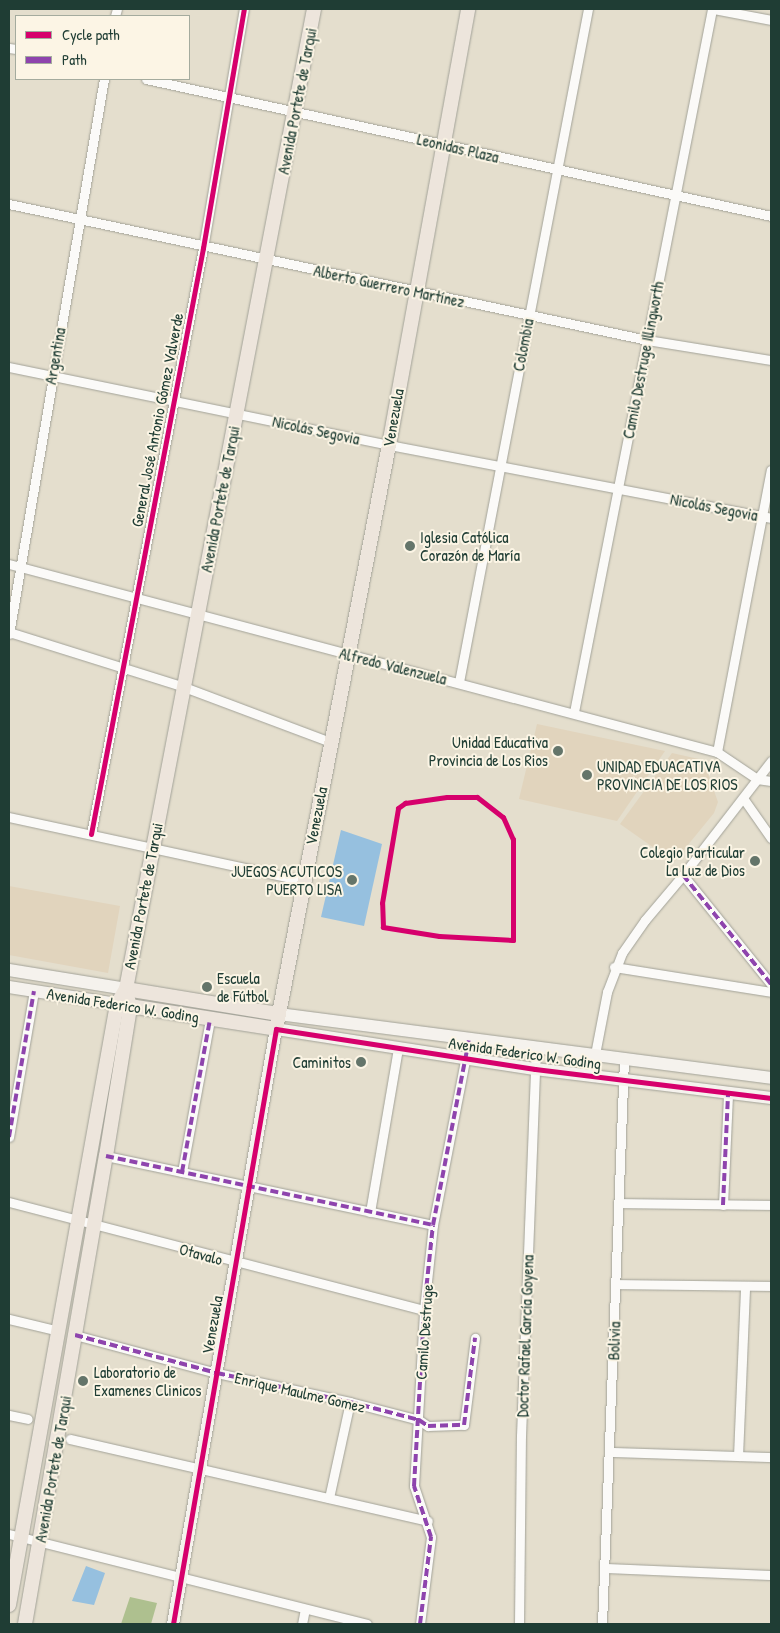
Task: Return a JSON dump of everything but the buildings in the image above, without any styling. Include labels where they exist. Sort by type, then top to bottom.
[{"type":"main road","name":"Avenida Portete de Tarqui","points":[[25,1624],[106,1156],[126,989],[314,9]]},
{"type":"main road","name":"Venezuela","points":[[276,1029],[347,654],[389,445],[415,290],[468,9]]},
{"type":"main road","name":"Avenida Federico W. Goding","points":[[126,989],[279,1014]]},
{"type":"main road","name":"Avenida Portete de Tarqui","points":[[9,1605],[15,1536],[59,1331],[78,1221],[124,1006]]},
{"type":"main road","name":"Avenida Federico W. Goding","points":[[124,1006],[276,1029]]},
{"type":"street","name":"General José Antonio Gómez Valverde","points":[[90,834],[203,248],[244,9]]},
{"type":"street","name":"Colombia","points":[[459,682],[588,9]]},
{"type":"street","points":[[713,9],[771,20]]},
{"type":"street","name":"Camilo Destruge Illingworth","points":[[574,712],[713,9]]},
{"type":"street","name":"Argentina","points":[[9,633],[22,567],[51,375],[104,80]]},
{"type":"street","name":"Leonidas Plaza","points":[[151,80],[557,171],[771,216]]},
{"type":"street","name":"Alberto Guerrero Martínez","points":[[9,204],[203,248],[415,290],[647,340],[771,360]]},
{"type":"street","name":"Nicolás Segovia","points":[[9,367],[237,412],[389,445],[767,518]]},
{"type":"street","points":[[717,752],[767,518],[771,470]]},
{"type":"street","name":"Alfredo Valenzuela","points":[[9,564],[574,712],[717,752],[758,779],[771,782]]},
{"type":"street","points":[[9,633],[184,686],[330,742]]},
{"type":"street","points":[[591,1075],[593,1055],[614,968],[644,920],[683,875],[771,761]]},
{"type":"street","points":[[743,798],[771,838]]},
{"type":"street","points":[[9,817],[304,881]]},
{"type":"street","points":[[683,875],[771,984]]},
{"type":"street","points":[[614,968],[771,992]]},
{"type":"street","name":"Avenida Federico W. Goding","points":[[9,970],[126,989]]},
{"type":"street","name":"Avenida Federico W. Goding","points":[[9,987],[124,1006]]},
{"type":"street","points":[[9,1137],[34,991]]},
{"type":"street","name":"Avenida Federico W. Goding","points":[[279,1014],[771,1078]]},
{"type":"street","points":[[182,1172],[210,1019]]},
{"type":"street","name":"Avenida Federico W. Goding","points":[[276,1029],[535,1069],[771,1098]]},
{"type":"street","name":"Venezuela","points":[[173,1624],[276,1029]]},
{"type":"street","name":"Camilo Destruge","points":[[420,1624],[431,1537],[428,1521],[414,1486],[424,1310],[433,1225],[469,1040]]},
{"type":"street","points":[[370,1212],[398,1048]]},
{"type":"street","name":"Doctor Rafael García Goyena","points":[[519,1624],[521,1436],[536,1048]]},
{"type":"street","name":"Bolivia","points":[[602,1624],[624,1058]]},
{"type":"street","points":[[723,1205],[728,1093]]},
{"type":"street","points":[[106,1156],[433,1225]]},
{"type":"street","name":"Otavalo","points":[[9,1202],[236,1264],[424,1310]]},
{"type":"street","points":[[618,1203],[771,1206]]},
{"type":"street","points":[[615,1284],[771,1286]]},
{"type":"street","points":[[738,1456],[745,1286]]},
{"type":"street","points":[[9,1319],[59,1331]]},
{"type":"street","name":"Enrique Maulme Gomez","points":[[76,1335],[217,1373],[350,1402],[419,1420],[428,1426],[462,1426],[465,1423],[474,1338]]},
{"type":"street","points":[[328,1498],[350,1402]]},
{"type":"street","points":[[9,1415],[28,1419]]},
{"type":"street","points":[[70,1439],[200,1467],[428,1521]]},
{"type":"street","points":[[610,1452],[771,1457]]},
{"type":"street","points":[[15,1536],[367,1624]]},
{"type":"street","points":[[605,1568],[771,1575]]},
{"type":"street","points":[[302,1624],[306,1609]]},
{"type":"shaded area","name":"UNIDAD EDUACATIVA PROVINCIA DE LOS RIOS","points":[[537,724],[665,751],[617,821],[519,799]]},
{"type":"shaded area","points":[[672,753],[703,760],[718,802],[714,813],[674,862],[620,824]]},
{"type":"shaded area","points":[[9,886],[120,906],[108,973],[9,955]]},
{"type":"green space","points":[[130,1597],[157,1603],[151,1624],[121,1624]]},
{"type":"water","name":"JUEGOS ACUTICOS PUERTO LISA","points":[[341,830],[382,844],[364,926],[321,917]]},
{"type":"water","points":[[86,1566],[105,1573],[94,1605],[72,1601]]},
{"type":"marked path","points":[[683,875],[771,984]]},
{"type":"marked path","points":[[9,1137],[34,991]]},
{"type":"marked path","points":[[182,1172],[210,1019]]},
{"type":"marked path","points":[[420,1624],[431,1537],[414,1486],[424,1310],[433,1225],[469,1039]]},
{"type":"marked path","points":[[723,1205],[728,1093]]},
{"type":"marked path","points":[[106,1156],[433,1225]]},
{"type":"marked path","points":[[75,1335],[217,1373],[350,1402],[419,1420],[428,1426],[464,1425],[475,1338]]},
{"type":"cycle path","points":[[91,834],[203,248],[244,9]]},
{"type":"cycle path","points":[[447,797],[477,797],[503,817],[513,839],[513,940],[439,936],[383,927],[382,903],[398,808],[405,803],[447,797]]},
{"type":"cycle path","points":[[173,1624],[276,1029],[535,1069],[771,1098]]},
{"type":"place","name":"Iglesia Católica Corazón de María","points":[[410,546]]},
{"type":"place","name":"Unidad Educativa Provincia de Los Rios","points":[[558,751]]},
{"type":"place","name":"UNIDAD EDUACATIVA PROVINCIA DE LOS RIOS","points":[[587,775]]},
{"type":"place","name":"Colegio Particular La Luz de Dios","points":[[755,861]]},
{"type":"place","name":"JUEGOS ACUTICOS PUERTO LISA","points":[[352,880]]},
{"type":"place","name":"Escuela de Fútbol","points":[[207,987]]},
{"type":"place","name":"Caminitos","points":[[361,1062]]},
{"type":"place","name":"Laboratorio de Examenes Clinicos","points":[[83,1381]]}]
